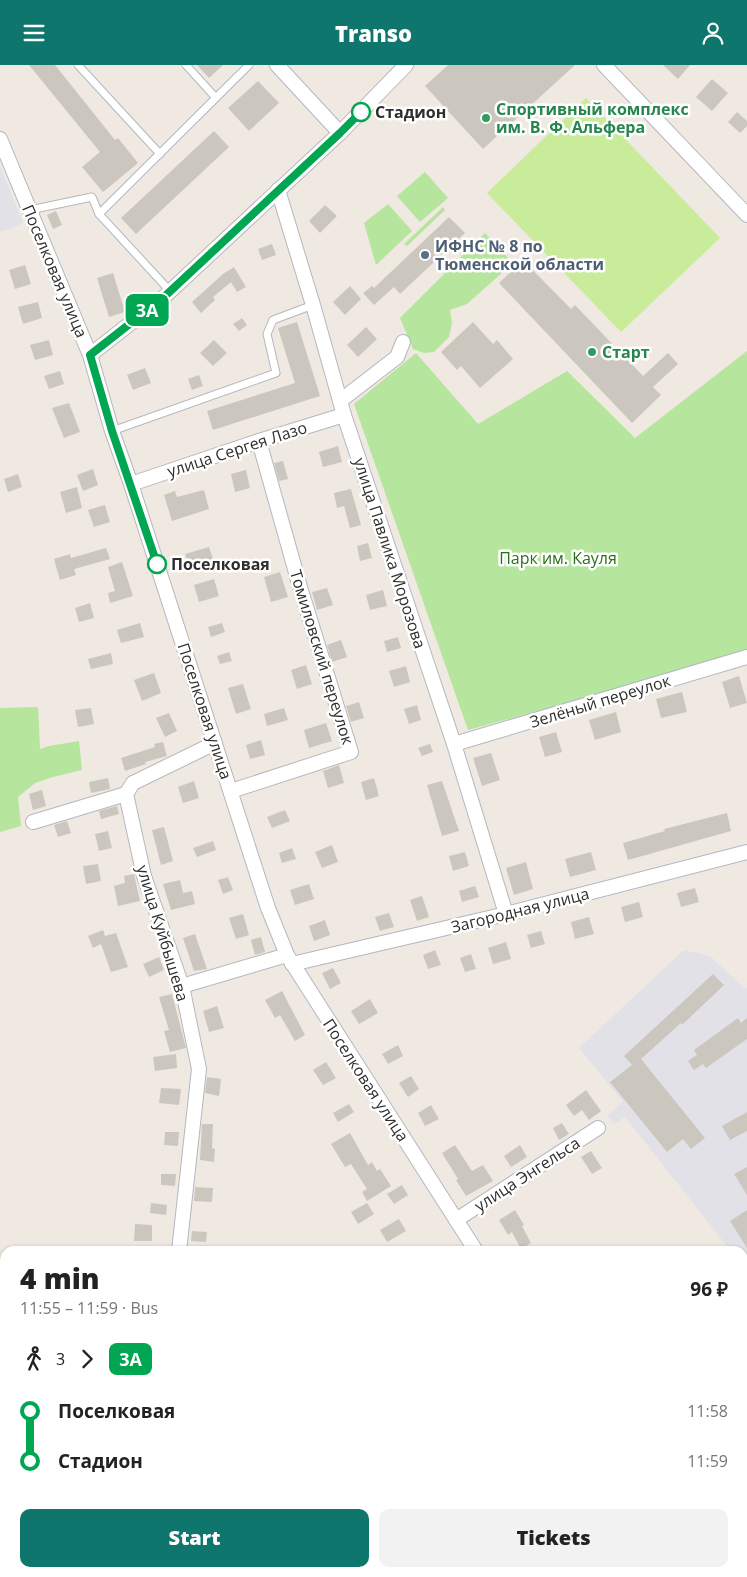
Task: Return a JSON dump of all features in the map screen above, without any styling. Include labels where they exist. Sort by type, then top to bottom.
[{"type":"street","points":[[277,65],[340,133]]},
{"type":"street","points":[[90,355],[170,291],[340,133],[406,65]]},
{"type":"street","points":[[604,65],[747,215]]},
{"type":"street","name":"Поселковая улица","points":[[0,139],[90,355],[112,431],[131,483],[268,908],[290,960],[473,1246]]},
{"type":"street","name":"улица Павлика Морозова","points":[[278,190],[344,415],[454,744],[506,914]]},
{"type":"street","points":[[340,401],[397,357],[403,342]]},
{"type":"street","name":"улица Сергея Лазо","points":[[131,483],[344,415]]},
{"type":"street","name":"Томиловский переулок","points":[[231,791],[351,752],[300,587],[258,441]]},
{"type":"street","name":"Зелёный переулок","points":[[454,744],[747,657]]},
{"type":"street","points":[[33,822],[126,794],[133,783],[215,743]]},
{"type":"street","name":"улица Куйбышева","points":[[126,794],[144,877],[182,986],[198,1069],[180,1246]]},
{"type":"street","name":"Загородная улица","points":[[182,986],[290,960],[506,914],[747,852]]},
{"type":"street","name":"улица Энгельса","points":[[456,1220],[598,1128]]},
{"type":"lane","points":[[78,65],[160,154]]},
{"type":"lane","points":[[186,65],[216,98]]},
{"type":"lane","points":[[99,214],[249,65]]},
{"type":"lane","points":[[30,210],[92,197],[99,214],[170,291]]},
{"type":"lane","points":[[112,431],[276,373],[267,334],[273,320],[313,305]]},
{"type":"shaded area","points":[[0,166],[23,223],[1,232],[0,229]]},
{"type":"shaded area","points":[[684,950],[710,956],[745,989],[747,987],[747,1246],[727,1246],[625,1117],[615,1124],[607,1116],[623,1102],[579,1048]]},
{"type":"green space","points":[[586,98],[720,238],[621,332],[487,193]]},
{"type":"green space","points":[[425,172],[448,198],[420,222],[397,196]]},
{"type":"green space","points":[[388,204],[412,231],[376,265],[364,223]]},
{"type":"green space","points":[[443,207],[445,210],[407,246],[404,244]]},
{"type":"green space","points":[[485,233],[513,263],[467,304],[450,310],[452,323],[449,337],[434,352],[424,353],[413,349],[400,318]]},
{"type":"green space","name":"Парк им. Кауля","points":[[747,351],[747,653],[468,730],[354,404],[416,353],[478,424],[567,371],[635,438]]},
{"type":"green space","points":[[38,707],[40,749],[79,741],[82,770],[35,783],[18,797],[21,826],[0,832],[0,708]]},
{"type":"building","points":[[29,65],[55,65],[115,140],[118,138],[138,163],[103,192],[82,167],[100,152]]},
{"type":"building","points":[[197,65],[223,65],[209,78]]},
{"type":"building","name":"Спортивный комплекс им. В. Ф. Альфера","points":[[448,65],[575,65],[483,149],[425,86]]},
{"type":"building","points":[[663,65],[690,65],[678,79]]},
{"type":"building","points":[[712,79],[728,93],[712,111],[696,97]]},
{"type":"building","points":[[258,81],[279,103],[249,131],[228,108]]},
{"type":"building","points":[[737,112],[747,121],[747,126],[740,133],[728,122]]},
{"type":"building","points":[[214,131],[229,147],[136,234],[121,218]]},
{"type":"building","points":[[325,205],[337,216],[320,233],[309,221]]},
{"type":"building","points":[[56,211],[62,225],[53,229],[47,215]]},
{"type":"building","name":"ИФНС № 8 по Тюменской области","points":[[449,217],[465,233],[400,294],[394,287],[374,305],[363,293],[372,286],[374,288]]},
{"type":"building","points":[[272,244],[276,255],[262,260],[258,249]]},
{"type":"building","name":"Старт","points":[[523,260],[571,309],[575,305],[643,376],[668,353],[678,364],[653,387],[661,395],[632,423],[499,283]]},
{"type":"building","points":[[25,265],[31,284],[15,289],[9,270]]},
{"type":"building","points":[[234,267],[246,287],[237,292],[231,282],[213,297],[215,300],[201,313],[192,302],[223,274]]},
{"type":"building","points":[[113,273],[125,312],[109,317],[97,278]]},
{"type":"building","points":[[350,286],[361,299],[345,315],[333,302]]},
{"type":"building","points":[[38,302],[42,318],[23,324],[18,307]]},
{"type":"building","points":[[242,318],[247,325],[239,331],[233,324]]},
{"type":"building","points":[[297,322],[320,396],[213,430],[207,411],[295,383],[278,328]]},
{"type":"building","points":[[473,322],[493,344],[497,340],[513,359],[480,388],[461,366],[457,370],[441,352]]},
{"type":"building","points":[[366,327],[377,339],[358,357],[347,345]]},
{"type":"building","points":[[49,340],[53,355],[35,360],[30,345]]},
{"type":"building","points":[[214,340],[227,353],[213,366],[200,353]]},
{"type":"building","points":[[145,368],[151,383],[133,390],[127,375]]},
{"type":"building","points":[[60,371],[64,384],[49,389],[44,376]]},
{"type":"building","points":[[199,375],[203,386],[192,390],[188,379]]},
{"type":"building","points":[[69,403],[80,432],[64,438],[52,408]]},
{"type":"building","points":[[338,446],[342,462],[323,467],[319,452]]},
{"type":"building","points":[[283,461],[288,479],[279,481],[274,463]]},
{"type":"building","points":[[93,469],[98,485],[83,491],[77,475]]},
{"type":"building","points":[[246,470],[250,488],[235,492],[231,474]]},
{"type":"building","points":[[18,474],[22,487],[8,492],[4,479]]},
{"type":"building","points":[[77,487],[82,508],[66,513],[60,492]]},
{"type":"building","points":[[351,489],[361,525],[350,528],[344,506],[337,508],[334,493]]},
{"type":"building","points":[[204,490],[209,509],[172,521],[164,495],[175,491],[177,497]]},
{"type":"building","points":[[105,505],[110,522],[94,527],[88,510]]},
{"type":"building","points":[[368,543],[372,558],[360,561],[357,546]]},
{"type":"building","points":[[209,547],[213,559],[189,566],[185,554]]},
{"type":"building","points":[[106,548],[110,559],[74,569],[76,575],[60,580],[54,559],[70,554],[71,558]]},
{"type":"building","points":[[122,562],[133,596],[110,603],[108,593],[115,591],[108,567]]},
{"type":"building","points":[[280,572],[288,597],[271,602],[264,577]]},
{"type":"building","points":[[214,579],[219,596],[199,602],[194,585]]},
{"type":"building","points":[[327,588],[333,605],[317,610],[312,592]]},
{"type":"building","points":[[383,590],[387,606],[370,610],[366,595]]},
{"type":"building","points":[[90,603],[94,618],[79,622],[75,608]]},
{"type":"building","points":[[140,623],[144,637],[121,643],[117,630]]},
{"type":"building","points":[[222,623],[225,632],[211,637],[208,627]]},
{"type":"building","points":[[398,637],[401,648],[387,652],[384,641]]},
{"type":"building","points":[[341,640],[347,657],[332,662],[327,645]]},
{"type":"building","points":[[229,652],[232,661],[220,664],[217,656]]},
{"type":"building","points":[[111,653],[113,664],[91,669],[88,659]]},
{"type":"building","points":[[306,665],[312,684],[297,689],[291,670]]},
{"type":"building","points":[[406,666],[410,682],[394,687],[389,671]]},
{"type":"building","points":[[154,673],[161,693],[142,701],[134,680]]},
{"type":"building","points":[[739,676],[747,703],[730,708],[722,682]]},
{"type":"building","points":[[243,684],[251,709],[236,714],[228,688]]},
{"type":"building","points":[[682,692],[687,712],[661,718],[656,699]]},
{"type":"building","points":[[359,702],[364,718],[351,722],[346,706]]},
{"type":"building","points":[[417,705],[421,720],[409,724],[404,709]]},
{"type":"building","points":[[91,708],[94,724],[78,727],[75,710]]},
{"type":"building","points":[[284,708],[288,720],[267,726],[264,714]]},
{"type":"building","points":[[616,712],[621,732],[595,740],[589,720]]},
{"type":"building","points":[[169,713],[177,731],[165,737],[156,718]]},
{"type":"building","points":[[326,723],[332,741],[309,748],[304,730]]},
{"type":"building","points":[[556,732],[562,752],[545,757],[539,737]]},
{"type":"building","points":[[261,740],[265,755],[250,759],[246,745]]},
{"type":"building","points":[[163,742],[167,756],[145,762],[146,764],[125,771],[121,758],[155,747],[154,744]]},
{"type":"building","points":[[430,744],[433,752],[422,756],[418,748]]},
{"type":"building","points":[[491,753],[500,780],[482,786],[473,758]]},
{"type":"building","points":[[339,765],[344,783],[328,788],[323,771]]},
{"type":"building","points":[[108,778],[110,789],[91,793],[89,782]]},
{"type":"building","points":[[374,778],[379,796],[366,800],[361,782]]},
{"type":"building","points":[[194,781],[199,798],[183,803],[178,787]]},
{"type":"building","points":[[442,781],[459,831],[442,836],[427,785]]},
{"type":"building","points":[[42,790],[46,806],[33,810],[29,794]]},
{"type":"building","points":[[117,806],[119,814],[101,819],[99,811]]},
{"type":"building","points":[[285,810],[290,821],[272,828],[267,817]]},
{"type":"building","points":[[727,813],[731,831],[628,860],[623,843],[665,831],[664,829]]},
{"type":"building","points":[[67,821],[71,833],[58,837],[54,825]]},
{"type":"building","points":[[164,827],[173,861],[161,865],[152,830]]},
{"type":"building","points":[[108,831],[112,848],[99,851],[95,834]]},
{"type":"building","points":[[213,841],[216,850],[197,857],[193,848]]},
{"type":"building","points":[[332,845],[338,862],[322,868],[315,852]]},
{"type":"building","points":[[292,848],[296,859],[282,863],[279,853]]},
{"type":"building","points":[[465,852],[469,866],[453,871],[449,856]]},
{"type":"building","points":[[591,852],[596,870],[570,877],[565,859]]},
{"type":"building","points":[[526,862],[533,889],[514,895],[506,868]]},
{"type":"building","points":[[98,864],[101,881],[86,884],[83,866]]},
{"type":"building","points":[[134,874],[140,901],[118,906],[114,886],[125,883],[124,876]]},
{"type":"building","points":[[228,877],[233,890],[223,894],[218,880]]},
{"type":"building","points":[[180,880],[183,893],[192,891],[195,904],[171,910],[163,884]]},
{"type":"building","points":[[309,884],[314,899],[295,905],[290,890]]},
{"type":"building","points":[[475,886],[479,897],[462,902],[459,891]]},
{"type":"building","points":[[695,888],[699,902],[681,907],[677,893]]},
{"type":"building","points":[[422,896],[429,917],[417,921],[410,900]]},
{"type":"building","points":[[639,902],[643,917],[625,922],[621,907]]},
{"type":"building","points":[[389,913],[394,927],[380,931],[375,917]]},
{"type":"building","points":[[243,914],[249,935],[236,939],[229,918]]},
{"type":"building","points":[[589,917],[594,934],[575,939],[571,922]]},
{"type":"building","points":[[325,920],[330,935],[314,941],[309,926]]},
{"type":"building","points":[[103,930],[105,936],[116,933],[128,967],[111,972],[101,944],[93,948],[88,936]]},
{"type":"building","points":[[541,931],[545,944],[531,948],[527,935]]},
{"type":"building","points":[[195,934],[207,969],[194,971],[183,938]]},
{"type":"building","points":[[261,937],[265,952],[255,955],[251,940]]},
{"type":"building","points":[[506,942],[511,959],[493,964],[488,948]]},
{"type":"building","points":[[435,950],[441,965],[428,969],[423,955]]},
{"type":"building","points":[[471,954],[476,969],[465,972],[460,958]]},
{"type":"building","points":[[159,957],[164,970],[149,977],[143,964]]},
{"type":"building","points":[[333,968],[341,983],[330,989],[322,973]]},
{"type":"building","points":[[713,974],[724,985],[682,1025],[681,1023],[641,1059],[705,1138],[691,1149],[683,1139],[667,1152],[610,1082],[632,1065],[624,1056]]},
{"type":"building","points":[[282,991],[305,1035],[295,1041],[280,1015],[275,1018],[265,1000]]},
{"type":"building","points":[[172,994],[186,1048],[170,1052],[164,1031],[169,1030],[159,997]]},
{"type":"building","points":[[370,999],[378,1013],[359,1024],[351,1011]]},
{"type":"building","points":[[217,1006],[224,1028],[209,1032],[203,1011]]},
{"type":"building","points":[[738,1018],[741,1023],[747,1018],[747,1039],[706,1068],[703,1064],[694,1070],[688,1061],[697,1055],[694,1050]]},
{"type":"building","points":[[398,1045],[403,1056],[388,1064],[382,1054]]},
{"type":"building","points":[[176,1054],[177,1068],[155,1071],[153,1057]]},
{"type":"building","points":[[326,1062],[336,1078],[323,1085],[313,1070]]},
{"type":"building","points":[[411,1076],[419,1089],[408,1097],[399,1083]]},
{"type":"building","points":[[207,1077],[221,1079],[219,1096],[205,1093]]},
{"type":"building","points":[[161,1088],[181,1089],[179,1105],[159,1103]]},
{"type":"building","points":[[586,1090],[601,1111],[589,1120],[582,1110],[574,1116],[566,1105]]},
{"type":"building","points":[[349,1104],[354,1112],[338,1122],[333,1113]]},
{"type":"building","points":[[431,1105],[439,1119],[425,1126],[418,1113]]},
{"type":"building","points":[[747,1112],[747,1131],[730,1140],[722,1126]]},
{"type":"building","points":[[562,1123],[569,1134],[559,1140],[553,1128]]},
{"type":"building","points":[[202,1124],[213,1124],[212,1148],[215,1149],[214,1162],[200,1160]]},
{"type":"building","points":[[165,1132],[179,1132],[178,1146],[164,1145]]},
{"type":"building","points":[[350,1133],[368,1165],[372,1162],[377,1171],[380,1169],[391,1186],[367,1201],[362,1192],[367,1189],[351,1164],[345,1167],[331,1144]]},
{"type":"building","points":[[455,1145],[472,1171],[483,1165],[493,1181],[466,1196],[442,1153]]},
{"type":"building","points":[[520,1145],[527,1157],[511,1167],[504,1156]]},
{"type":"building","points":[[591,1151],[602,1168],[592,1174],[581,1157]]},
{"type":"building","points":[[747,1167],[747,1195],[734,1174]]},
{"type":"building","points":[[161,1174],[176,1174],[175,1186],[161,1185]]},
{"type":"building","points":[[402,1185],[408,1195],[394,1204],[387,1194]]},
{"type":"building","points":[[195,1187],[213,1188],[212,1202],[194,1201]]},
{"type":"building","points":[[151,1203],[167,1205],[166,1215],[150,1213]]},
{"type":"building","points":[[367,1203],[374,1214],[358,1224],[351,1212]]},
{"type":"building","points":[[515,1210],[524,1225],[522,1226],[531,1243],[526,1246],[519,1246],[512,1232],[508,1235],[499,1220]]},
{"type":"building","points":[[747,1210],[747,1246],[746,1246],[730,1221]]},
{"type":"building","points":[[399,1219],[406,1231],[387,1242],[380,1230]]},
{"type":"building","points":[[135,1224],[152,1225],[152,1241],[134,1241]]},
{"type":"building","points":[[192,1231],[207,1232],[206,1242],[191,1241]]},
{"type":"bus line","name":"3А","points":[[157,564],[112,431],[90,355],[164,297],[361,112]]},
{"type":"place","name":"Стадион","points":[[361,112]]},
{"type":"place","name":"Спортивный комплекс им. В. Ф. Альфера","points":[[486,118]]},
{"type":"place","name":"ИФНС № 8 по Тюменской области","points":[[425,255]]},
{"type":"place","name":"Старт","points":[[592,352]]},
{"type":"place","name":"Поселковая","points":[[157,564]]}]
